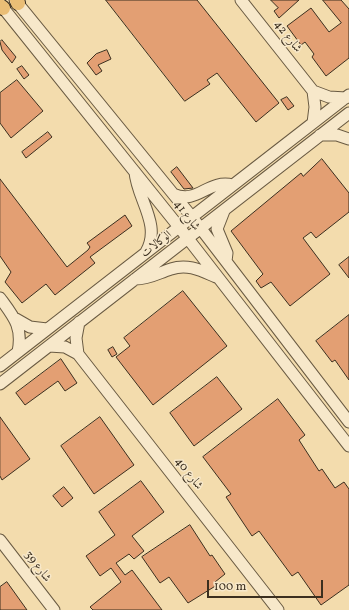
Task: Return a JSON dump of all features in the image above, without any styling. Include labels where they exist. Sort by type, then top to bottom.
[{"type":"street","name":"شارع 42","points":[[241,0],[313,91]]},
{"type":"street","name":"شارع 41","points":[[17,1],[192,217],[349,422]]},
{"type":"street","name":"شارع 41","points":[[1,6],[179,227],[349,446]]},
{"type":"street","points":[[313,123],[315,107],[313,91],[329,97],[347,96]]},
{"type":"street","name":"الوكالات","points":[[0,366],[347,96]]},
{"type":"street","name":"الوكالات","points":[[0,384],[349,112]]},
{"type":"street","points":[[320,135],[337,135],[349,139]]},
{"type":"street","points":[[134,171],[137,188],[150,222],[150,242],[146,252]]},
{"type":"street","points":[[173,194],[189,198],[215,185],[232,185]]},
{"type":"street","points":[[226,208],[217,229],[227,253],[226,261]]},
{"type":"street","points":[[136,279],[151,277],[182,266],[194,268],[219,278]]},
{"type":"street","points":[[0,298],[16,319],[30,327],[47,329]]},
{"type":"street","points":[[16,319],[20,339],[18,352]]},
{"type":"street","points":[[78,354],[76,338],[79,322]]},
{"type":"street","points":[[49,346],[65,347],[78,354]]},
{"type":"street","name":"شارع 40","points":[[78,354],[278,610]]},
{"type":"street","name":"شارع 39","points":[[0,540],[54,610]]},
{"type":"building","points":[[106,0],[197,0],[279,103],[256,122],[217,73],[207,80],[210,84],[185,101]]},
{"type":"building","points":[[271,0],[299,0],[279,18],[274,11],[278,8]]},
{"type":"building","points":[[323,0],[341,0],[349,9],[349,58],[326,76],[312,57],[314,54],[305,42],[301,45],[287,26],[311,8],[329,32],[341,23]]},
{"type":"building","points":[[2,40],[16,57],[12,63],[2,50],[0,42]]},
{"type":"building","points":[[107,50],[111,59],[98,65],[102,71],[96,75],[87,63],[96,54]]},
{"type":"building","points":[[22,66],[29,75],[24,79],[17,69]]},
{"type":"building","points":[[17,80],[43,111],[11,138],[0,123],[0,93]]},
{"type":"building","points":[[287,97],[294,106],[288,110],[281,100]]},
{"type":"building","points":[[48,132],[52,137],[26,158],[22,152]]},
{"type":"building","points":[[322,159],[349,193],[349,212],[316,238],[311,232],[303,238],[330,274],[290,306],[271,282],[261,288],[256,281],[263,274],[231,231],[301,173],[303,176]]},
{"type":"building","points":[[177,167],[193,188],[184,189],[171,172]]},
{"type":"building","points":[[0,179],[67,267],[88,250],[90,247],[87,243],[125,215],[132,226],[90,257],[95,263],[55,295],[46,284],[22,303],[5,282],[11,272],[0,256]]},
{"type":"building","points":[[349,257],[349,278],[339,265]]},
{"type":"building","points":[[183,291],[227,346],[153,405],[116,357],[130,346],[124,338]]},
{"type":"building","points":[[349,315],[349,380],[335,360],[332,362],[316,341]]},
{"type":"building","points":[[113,347],[117,354],[112,357],[108,350]]},
{"type":"building","points":[[61,359],[77,383],[65,391],[58,381],[25,405],[16,393]]},
{"type":"building","points":[[217,377],[242,409],[194,446],[170,413]]},
{"type":"building","points":[[278,399],[305,435],[299,440],[319,471],[322,469],[335,488],[344,482],[349,489],[349,585],[321,605],[298,572],[292,576],[259,531],[252,536],[226,497],[231,494],[203,457]]},
{"type":"building","points":[[0,417],[30,459],[2,480],[0,476]]},
{"type":"building","points":[[100,417],[134,465],[94,494],[61,446]]},
{"type":"building","points":[[141,481],[164,512],[132,536],[144,551],[134,559],[129,554],[116,563],[125,575],[132,570],[162,610],[93,610],[90,607],[121,582],[111,568],[100,576],[86,556],[115,535],[99,512]]},
{"type":"building","points":[[64,487],[73,498],[62,507],[53,496]]},
{"type":"building","points":[[190,525],[210,556],[212,555],[225,574],[215,582],[217,585],[188,603],[169,577],[160,583],[142,557]]},
{"type":"building","points":[[7,582],[27,610],[0,610],[0,587]]}]
